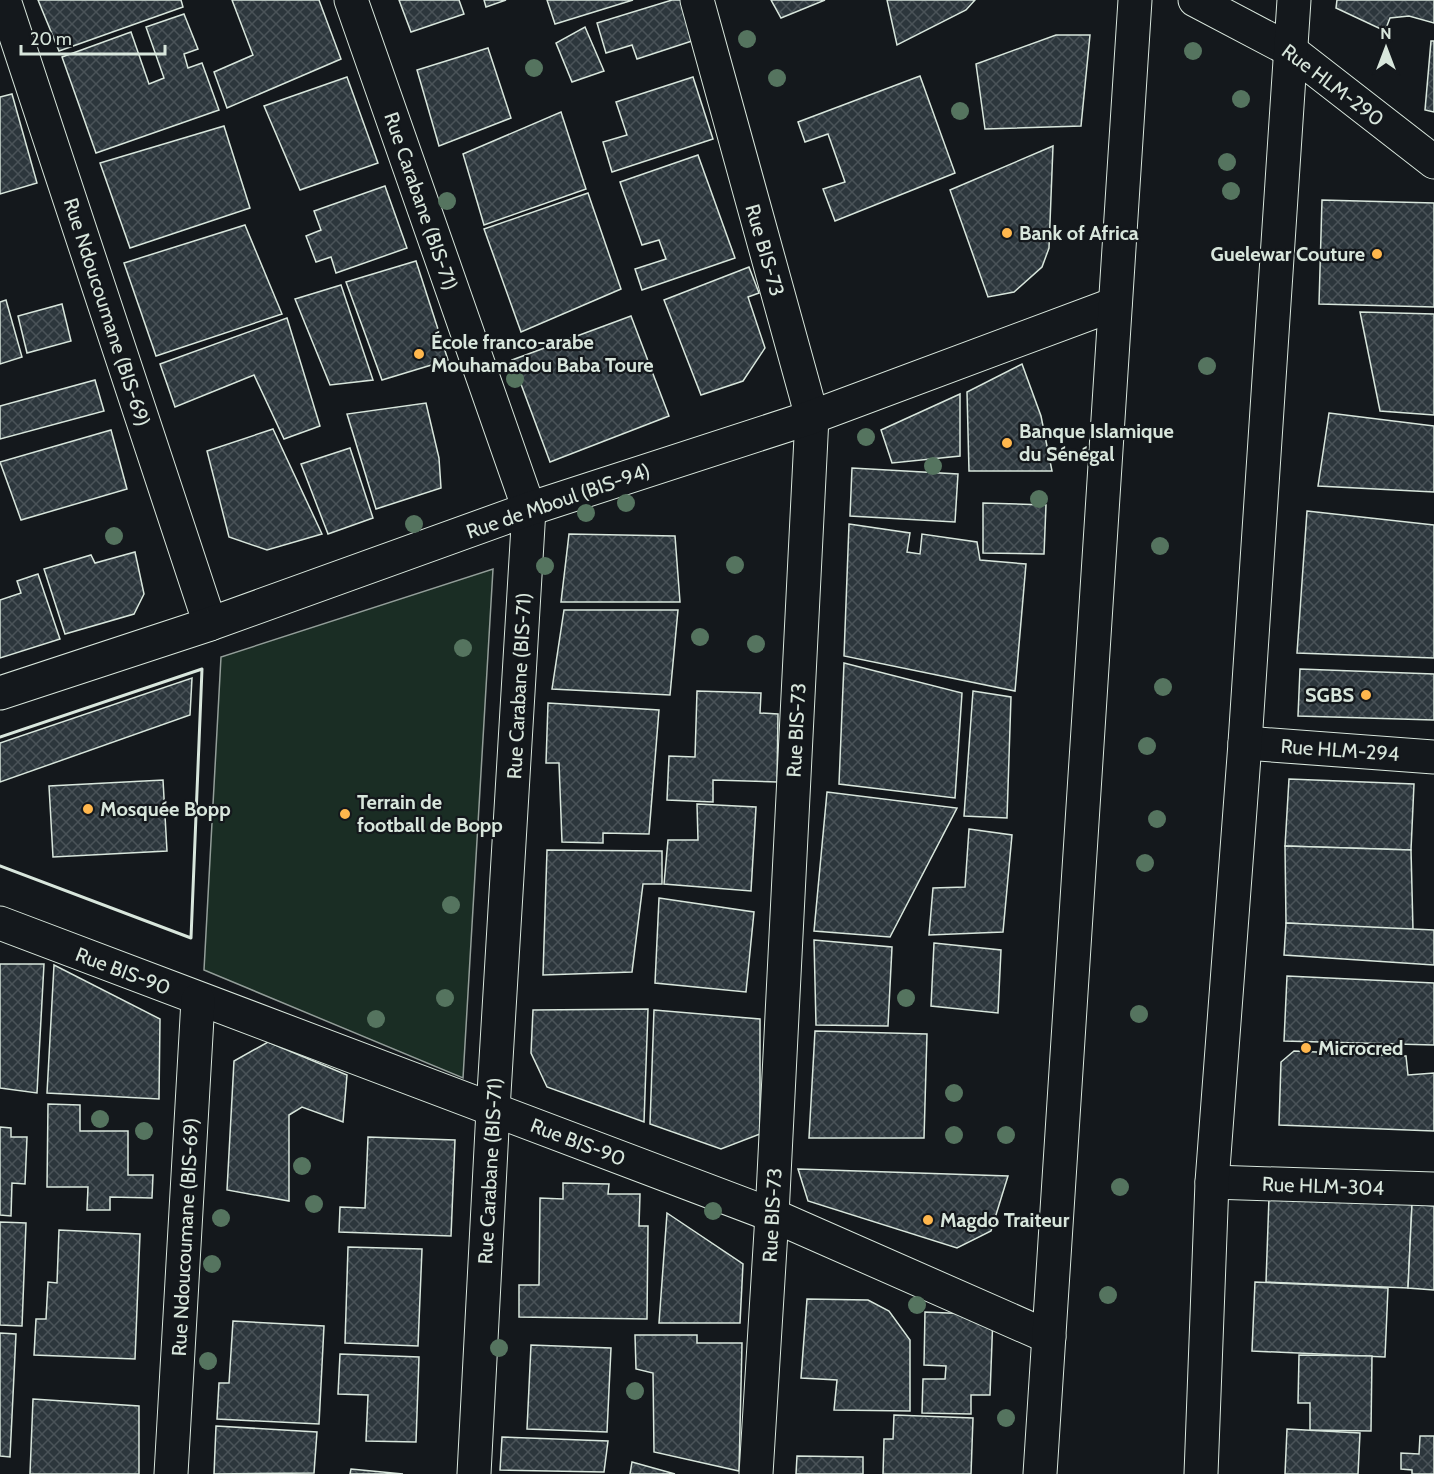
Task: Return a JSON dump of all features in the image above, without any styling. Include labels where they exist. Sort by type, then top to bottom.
[{"type":"street","name":"Rue Ndoucoumane (BIS-69)","points":[[4,0],[210,624]]},
{"type":"street","name":"Rue Carabane (BIS-71)","points":[[351,0],[530,509],[493,1110],[474,1474]]},
{"type":"street","name":"Rue BIS-73","points":[[697,0],[812,417],[772,1215],[756,1474]]},
{"type":"street","points":[[1040,1474],[1135,0]]},
{"type":"street","name":"Rue HLM-290","points":[[1195,0],[1290,50],[1434,162]]},
{"type":"street","points":[[1201,1474],[1212,1182],[1245,743],[1294,0]]},
{"type":"street","name":"Rue de Mboul (BIS-94)","points":[[0,693],[210,624],[530,509],[812,417],[1115,304]]},
{"type":"street","name":"Rue HLM-294","points":[[1245,743],[1434,757]]},
{"type":"street","name":"Rue BIS-90","points":[[0,923],[198,1000],[772,1215],[1049,1337]]},
{"type":"street","name":"Rue Ndoucoumane (BIS-69)","points":[[171,1474],[198,1000]]},
{"type":"street","name":"Rue HLM-304","points":[[1212,1182],[1434,1189]]},
{"type":"green space","name":"Terrain de football de Bopp","points":[[493,569],[463,1078],[204,970],[221,657]]},
{"type":"building","points":[[38,0],[181,0],[183,7],[59,51]]},
{"type":"building","points":[[232,0],[319,0],[341,59],[227,108],[214,72],[253,55]]},
{"type":"building","points":[[399,0],[459,0],[464,14],[411,32]]},
{"type":"building","points":[[484,0],[506,0],[486,7]]},
{"type":"building","points":[[547,0],[633,0],[555,24]]},
{"type":"building","points":[[672,0],[682,0],[695,40],[637,59],[632,45],[606,53],[597,23]]},
{"type":"building","points":[[771,0],[825,0],[781,18]]},
{"type":"building","points":[[887,0],[975,0],[966,10],[897,45]]},
{"type":"building","points":[[1337,0],[1434,0],[1434,23],[1409,16],[1390,18],[1385,31],[1336,8]]},
{"type":"building","points":[[184,14],[198,49],[184,54],[188,68],[202,63],[219,110],[96,153],[62,57],[131,32],[149,84],[164,78],[146,27]]},
{"type":"building","points":[[585,27],[604,71],[572,82],[556,43]]},
{"type":"building","points":[[1056,35],[1090,35],[1081,126],[985,129],[976,64]]},
{"type":"building","points":[[1431,41],[1434,41],[1434,112],[1425,110]]},
{"type":"building","points":[[488,48],[511,118],[439,146],[417,70]]},
{"type":"building","points":[[920,76],[955,173],[835,221],[823,189],[845,182],[828,134],[805,142],[798,122]]},
{"type":"building","points":[[347,77],[378,163],[300,190],[264,106]]},
{"type":"building","points":[[693,77],[713,139],[612,172],[603,142],[627,135],[616,102]]},
{"type":"building","points":[[12,94],[37,183],[0,194],[0,97]]},
{"type":"building","points":[[561,112],[586,189],[484,225],[463,154]]},
{"type":"building","points":[[224,126],[250,208],[130,248],[100,163]]},
{"type":"building","name":"Bank of Africa","points":[[1053,146],[1049,248],[1042,267],[1014,292],[988,297],[950,190]]},
{"type":"building","points":[[698,155],[735,258],[642,290],[635,269],[666,259],[659,240],[642,245],[620,182]]},
{"type":"building","points":[[385,186],[407,248],[336,273],[331,257],[316,262],[306,236],[321,230],[314,211]]},
{"type":"building","points":[[588,193],[621,289],[521,332],[484,229]]},
{"type":"building","name":"Guelewar Couture","points":[[1322,200],[1434,203],[1434,307],[1319,304]]},
{"type":"building","points":[[245,225],[282,314],[156,356],[124,263]]},
{"type":"building","points":[[416,261],[448,360],[382,380],[346,282]]},
{"type":"building","points":[[749,267],[759,293],[748,297],[765,348],[743,381],[701,395],[664,300]]},
{"type":"building","points":[[341,285],[373,380],[330,385],[295,299]]},
{"type":"building","points":[[6,300],[22,357],[0,364],[0,302]]},
{"type":"building","points":[[62,304],[71,341],[27,353],[18,316]]},
{"type":"building","points":[[1360,312],[1434,314],[1434,415],[1380,411]]},
{"type":"building","points":[[631,316],[669,416],[550,462],[512,360]]},
{"type":"building","points":[[287,318],[320,426],[284,439],[254,375],[175,407],[160,364]]},
{"type":"building","name":"Banque Islamique du Sénégal","points":[[1022,364],[1041,416],[1052,471],[969,471],[967,392]]},
{"type":"building","points":[[95,380],[104,411],[0,439],[0,406]]},
{"type":"building","points":[[960,394],[960,456],[892,463],[881,430]]},
{"type":"building","points":[[426,403],[439,458],[441,488],[376,509],[347,414]]},
{"type":"building","points":[[1329,413],[1434,426],[1434,492],[1318,486]]},
{"type":"building","points":[[273,429],[322,534],[267,550],[229,537],[207,451]]},
{"type":"building","points":[[111,430],[127,489],[21,520],[0,462]]},
{"type":"building","points":[[350,448],[373,518],[328,534],[301,464]]},
{"type":"building","points":[[852,468],[958,474],[955,522],[850,516]]},
{"type":"building","points":[[983,503],[1046,505],[1044,554],[983,553]]},
{"type":"building","points":[[1307,511],[1434,525],[1434,658],[1297,653]]},
{"type":"building","points":[[849,524],[910,533],[907,552],[920,554],[922,534],[977,542],[980,560],[1026,564],[1015,691],[844,656]]},
{"type":"building","points":[[569,534],[675,536],[680,602],[561,602]]},
{"type":"building","points":[[135,552],[144,594],[134,614],[65,634],[44,569],[91,555],[95,563]]},
{"type":"building","points":[[38,574],[60,639],[0,658],[0,600],[21,593],[17,581]]},
{"type":"building","points":[[564,610],[678,610],[670,695],[552,689]]},
{"type":"building","points":[[844,663],[962,693],[955,798],[839,784]]},
{"type":"building","name":"SGBS","points":[[1300,669],[1434,674],[1434,720],[1298,716]]},
{"type":"building","points":[[192,678],[190,715],[0,782],[0,743]]},
{"type":"building","points":[[697,691],[761,693],[760,713],[778,714],[777,782],[713,780],[713,802],[667,800],[669,756],[695,757]]},
{"type":"building","points":[[973,691],[1011,697],[1007,818],[964,816]]},
{"type":"building","points":[[548,703],[659,710],[649,834],[603,833],[603,843],[562,842],[559,763],[546,763]]},
{"type":"building","points":[[1289,779],[1414,784],[1411,850],[1285,846]]},
{"type":"building","points":[[163,780],[167,851],[53,857],[49,786]]},
{"type":"building","points":[[827,792],[957,808],[890,937],[814,931]]},
{"type":"building","points":[[697,804],[756,807],[751,891],[664,884],[668,840],[698,840]]},
{"type":"building","points":[[969,829],[1012,835],[1003,932],[929,935],[933,888],[965,887]]},
{"type":"building","points":[[1285,846],[1411,850],[1413,930],[1286,923]]},
{"type":"building","points":[[547,850],[662,851],[662,884],[643,884],[632,972],[543,975]]},
{"type":"building","points":[[659,898],[754,912],[746,992],[655,983]]},
{"type":"building","points":[[1286,923],[1434,930],[1434,965],[1284,955]]},
{"type":"building","points":[[814,940],[892,947],[888,1026],[816,1025]]},
{"type":"building","points":[[934,943],[1001,950],[998,1013],[931,1006]]},
{"type":"building","points":[[0,964],[44,964],[37,1093],[0,1088]]},
{"type":"building","points":[[54,965],[160,1019],[159,1099],[47,1093]]},
{"type":"building","points":[[1287,976],[1434,983],[1434,1045],[1284,1041]]},
{"type":"building","points":[[648,1009],[644,1122],[547,1087],[531,1053],[533,1010]]},
{"type":"building","points":[[654,1010],[760,1019],[760,1134],[721,1149],[650,1124]]},
{"type":"building","points":[[815,1031],[927,1034],[924,1138],[809,1138]]},
{"type":"building","points":[[268,1042],[347,1075],[343,1122],[302,1107],[289,1115],[289,1201],[227,1190],[234,1061]]},
{"type":"building","points":[[1294,1051],[1406,1056],[1408,1075],[1434,1073],[1434,1131],[1279,1125],[1281,1062]]},
{"type":"building","points":[[48,1104],[80,1105],[80,1131],[128,1131],[128,1175],[153,1175],[152,1198],[110,1197],[110,1210],[87,1210],[88,1187],[47,1187]]},
{"type":"building","points":[[0,1127],[11,1128],[11,1137],[27,1137],[25,1184],[12,1183],[11,1216],[0,1215]]},
{"type":"building","points":[[368,1137],[455,1140],[451,1236],[339,1232],[340,1207],[365,1208]]},
{"type":"building","points":[[798,1169],[1008,1176],[991,1231],[957,1248],[808,1201]]},
{"type":"building","points":[[563,1183],[609,1184],[608,1194],[640,1194],[639,1226],[648,1226],[647,1319],[519,1317],[519,1285],[539,1285],[540,1198],[563,1199]]},
{"type":"building","points":[[1269,1197],[1412,1204],[1408,1288],[1266,1282]]},
{"type":"building","points":[[1412,1204],[1434,1206],[1434,1290],[1408,1288]]},
{"type":"building","points":[[667,1213],[743,1264],[740,1323],[659,1323]]},
{"type":"building","points":[[0,1222],[26,1223],[22,1326],[0,1325]]},
{"type":"building","points":[[59,1230],[140,1234],[135,1359],[34,1355],[36,1319],[46,1319],[48,1282],[57,1283]]},
{"type":"building","points":[[348,1247],[422,1249],[418,1346],[345,1343]]},
{"type":"building","points":[[1255,1282],[1388,1288],[1385,1357],[1252,1351]]},
{"type":"building","points":[[807,1299],[868,1300],[889,1311],[910,1340],[910,1411],[834,1410],[837,1380],[801,1378]]},
{"type":"building","points":[[925,1312],[993,1315],[990,1395],[971,1395],[971,1414],[922,1413],[923,1379],[945,1379],[946,1366],[924,1365]]},
{"type":"building","points":[[233,1321],[324,1326],[319,1424],[217,1419],[219,1383],[229,1383]]},
{"type":"building","points":[[0,1333],[16,1334],[10,1457],[0,1456]]},
{"type":"building","points":[[635,1335],[697,1335],[697,1343],[742,1343],[739,1471],[654,1452],[653,1373],[636,1369]]},
{"type":"building","points":[[531,1345],[611,1348],[607,1432],[527,1429]]},
{"type":"building","points":[[340,1354],[419,1357],[416,1442],[366,1441],[368,1395],[338,1394]]},
{"type":"building","points":[[1299,1355],[1372,1356],[1371,1431],[1310,1430],[1310,1403],[1298,1403]]},
{"type":"building","points":[[33,1399],[139,1406],[139,1474],[30,1474]]},
{"type":"building","points":[[894,1415],[973,1418],[971,1474],[883,1474],[884,1439],[893,1439]]},
{"type":"building","points":[[216,1426],[317,1432],[314,1473],[214,1474]]},
{"type":"building","points":[[1287,1429],[1360,1433],[1358,1474],[1285,1474]]},
{"type":"building","points":[[1420,1436],[1434,1436],[1434,1474],[1412,1474],[1412,1470],[1401,1469],[1401,1453],[1419,1454]]},
{"type":"building","points":[[502,1437],[608,1441],[604,1472],[500,1470]]},
{"type":"building","points":[[797,1456],[863,1457],[863,1474],[796,1474]]},
{"type":"building","points":[[632,1462],[675,1474],[630,1474]]},
{"type":"building","points":[[351,1469],[403,1474],[350,1474]]},
{"type":"wall","points":[[0,737],[202,669],[191,938],[0,866]]},
{"type":"place","name":"Bank of Africa","points":[[1007,233]]},
{"type":"place","name":"Guelewar Couture","points":[[1377,254]]},
{"type":"place","name":"École franco-arabe Mouhamadou Baba Toure","points":[[419,354]]},
{"type":"place","name":"Banque Islamique du Sénégal","points":[[1007,443]]},
{"type":"place","name":"SGBS","points":[[1366,695]]},
{"type":"place","name":"Mosquée Bopp","points":[[88,809]]},
{"type":"place","name":"Terrain de football de Bopp","points":[[345,814]]},
{"type":"place","name":"Microcred","points":[[1306,1048]]},
{"type":"place","name":"Magdo Traiteur","points":[[928,1220]]}]
